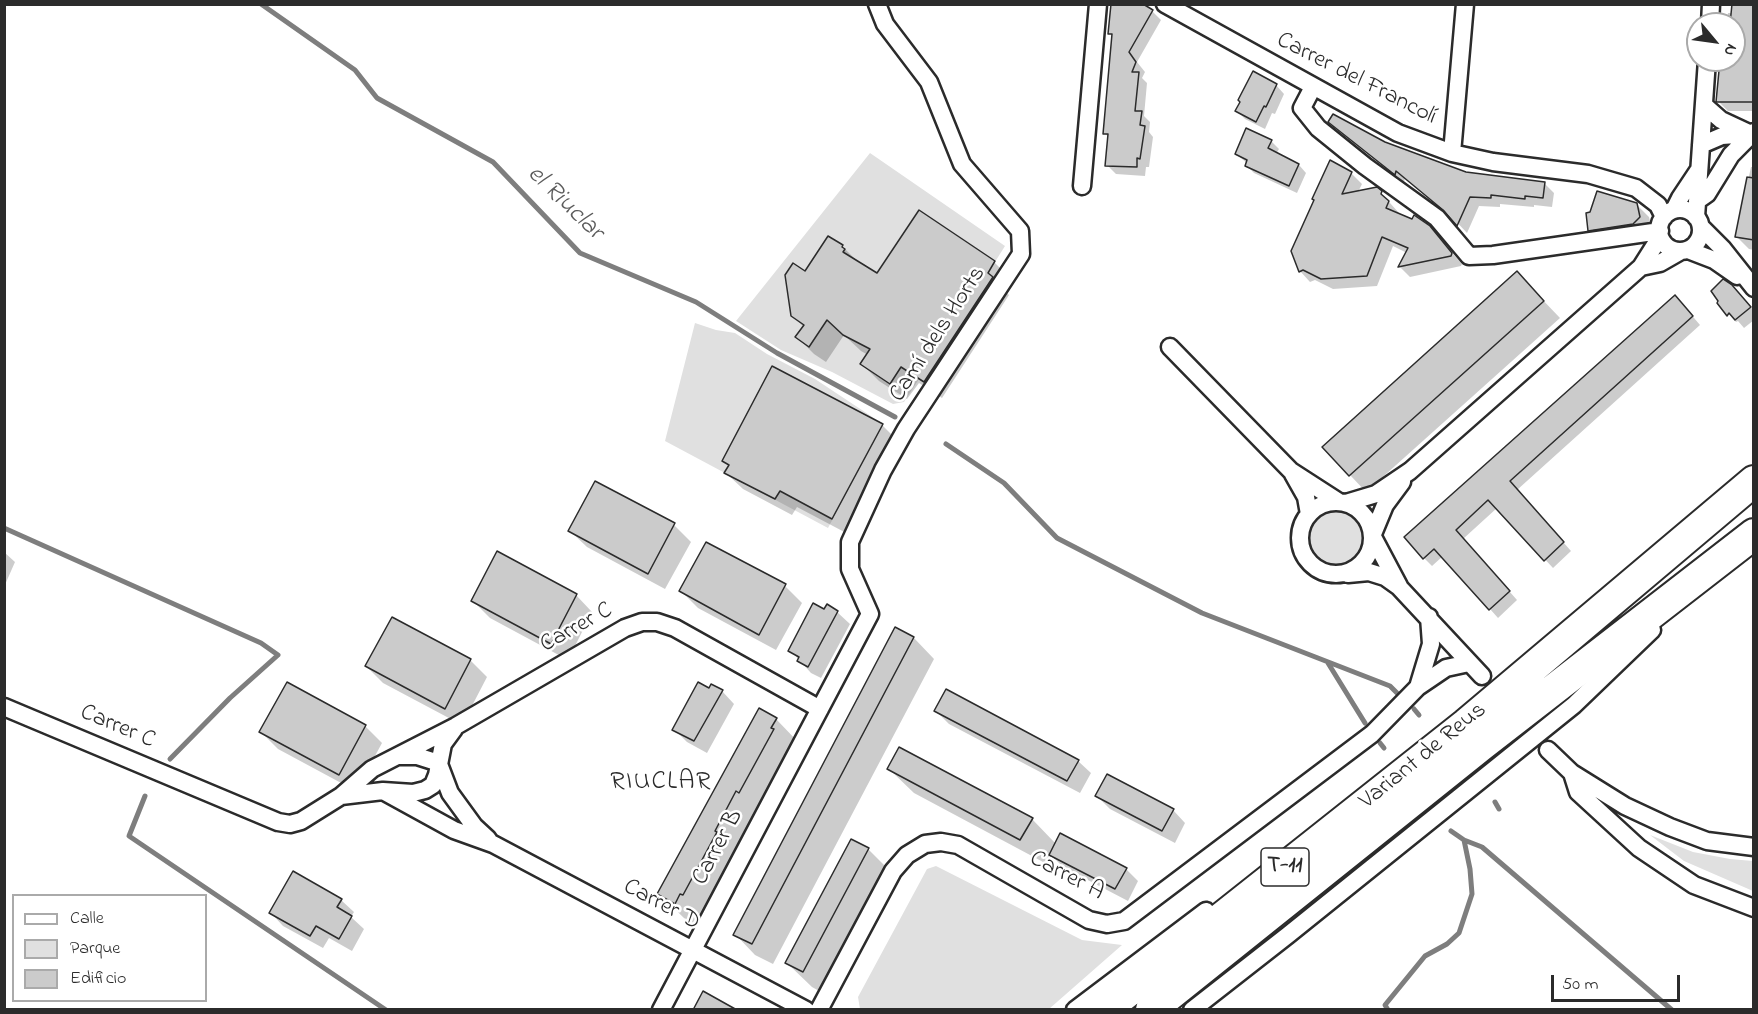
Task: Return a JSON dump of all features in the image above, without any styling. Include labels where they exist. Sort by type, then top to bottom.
[{"type":"highway","name":"Variant de Reus","points":[[1104,1010],[1476,716],[1745,489]]},
{"type":"highway","name":"Variant de Reus","points":[[1151,1010],[1482,746],[1688,593],[1754,534]]},
{"type":"highway","points":[[1206,911],[1291,848],[1302,854]]},
{"type":"street","name":"Camí dels Horts","points":[[820,709],[870,614],[850,569],[850,542],[883,470],[906,429],[1021,254],[1020,231],[962,164],[929,82],[885,24],[877,4]]},
{"type":"street","points":[[1082,186],[1098,4]]},
{"type":"street","name":"Carrer del Francolí","points":[[1165,4],[1398,134],[1452,153],[1493,162],[1588,174],[1636,188],[1658,205],[1665,224]]},
{"type":"street","points":[[1452,153],[1465,4]]},
{"type":"street","points":[[1641,267],[1660,262],[1684,251],[1695,245],[1700,237],[1698,170],[1706,72]]},
{"type":"street","points":[[1313,87],[1302,108],[1318,128],[1365,166],[1437,218],[1469,256],[1493,255],[1665,224],[1690,212],[1698,215],[1753,287]]},
{"type":"street","points":[[1704,105],[1721,120],[1753,133]]},
{"type":"street","points":[[1701,145],[1722,136],[1753,133]]},
{"type":"street","points":[[1698,215],[1707,194],[1731,155],[1753,133]]},
{"type":"street","points":[[1482,676],[1399,587],[1369,572],[1335,575],[1323,573],[1313,567],[1305,558],[1301,547],[1300,535],[1303,524],[1309,514],[1328,502],[1342,502],[1377,494],[1410,471],[1641,267],[1698,170]]},
{"type":"street","points":[[1665,224],[1665,245],[1672,250],[1684,251],[1714,260],[1753,287]]},
{"type":"street","points":[[1170,347],[1291,471],[1306,497],[1309,514]]},
{"type":"street","points":[[1291,471],[1364,514],[1399,587]]},
{"type":"street","points":[[1347,574],[1366,560],[1372,549],[1373,535],[1385,505],[1410,471]]},
{"type":"street","points":[[1192,1010],[1574,705],[1688,593]]},
{"type":"street","name":"Carrer A","points":[[1418,687],[1431,644],[1429,617]]},
{"type":"street","name":"Carrer C","points":[[4,707],[278,822],[290,824],[341,796],[372,769],[456,726],[625,628],[642,622],[657,622],[675,628],[820,709]]},
{"type":"street","name":"Carrer A","points":[[819,1010],[893,871],[908,855],[925,844],[941,842],[958,845],[1089,920],[1107,924],[1124,921],[1372,734],[1418,687],[1446,668],[1469,663]]},
{"type":"street","name":"Carrer B","points":[[660,1010],[820,709]]},
{"type":"street","name":"Carrer C","points":[[341,796],[383,791],[413,793],[425,790],[433,785],[443,744],[456,726]]},
{"type":"street","points":[[1548,750],[1572,773],[1625,806],[1670,828],[1707,841],[1754,848]]},
{"type":"street","points":[[397,756],[417,756],[439,763]]},
{"type":"street","name":"Carrer D","points":[[439,763],[450,793],[460,809],[493,844]]},
{"type":"street","points":[[1572,773],[1578,792],[1639,848],[1694,885],[1754,908]]},
{"type":"street","name":"Carrer D","points":[[383,791],[454,830],[493,844],[806,1010]]},
{"type":"street","points":[[1075,1010],[1206,911]]},
{"type":"green space","points":[[870,153],[1005,246],[988,273],[997,279],[926,384],[919,379],[904,402],[893,404],[832,372],[781,350],[736,321]]},
{"type":"green space","points":[[695,323],[735,333],[767,354],[815,379],[883,424],[828,528],[665,441]]},
{"type":"green space","points":[[1331,511],[1341,511],[1356,519],[1362,528],[1364,539],[1362,550],[1356,559],[1341,567],[1331,567],[1320,562],[1313,555],[1308,544],[1308,534],[1313,523],[1320,516]]},
{"type":"green space","points":[[1650,835],[1693,852],[1753,861],[1753,891],[1684,861]]},
{"type":"green space","points":[[936,866],[1082,940],[1122,945],[1049,1009],[860,1009],[858,997],[927,869]]},
{"type":"building","points":[[1111,4],[1143,4],[1153,10],[1129,52],[1136,62],[1132,72],[1139,72],[1135,111],[1142,111],[1140,125],[1145,126],[1137,167],[1105,166],[1108,134],[1103,134],[1112,34],[1108,34]]},
{"type":"building","points":[[1732,4],[1754,4],[1754,102],[1716,102],[1719,72],[1746,72],[1746,12],[1731,12]]},
{"type":"building","points":[[1253,71],[1277,84],[1256,122],[1235,111]]},
{"type":"building","points":[[1333,114],[1385,142],[1466,172],[1545,182],[1543,198],[1525,196],[1525,199],[1491,195],[1491,198],[1470,197],[1457,226],[1443,210],[1396,171],[1395,175],[1328,122]]},
{"type":"building","points":[[1246,128],[1272,140],[1268,148],[1299,164],[1289,186],[1245,166],[1247,160],[1235,154]]},
{"type":"building","points":[[1330,160],[1352,172],[1342,194],[1377,187],[1389,201],[1386,208],[1412,219],[1414,215],[1430,226],[1452,253],[1451,256],[1398,267],[1408,248],[1382,237],[1367,276],[1321,279],[1303,270],[1299,272],[1291,251]]},
{"type":"building","points":[[1747,177],[1754,178],[1754,240],[1735,237]]},
{"type":"building","points":[[1597,191],[1637,203],[1640,217],[1633,224],[1588,231],[1586,213],[1590,212]]},
{"type":"building","points":[[919,210],[995,261],[988,273],[993,277],[924,382],[901,367],[890,384],[860,364],[870,349],[843,335],[827,320],[809,347],[795,337],[804,325],[791,316],[785,275],[793,263],[805,271],[828,236],[843,245],[845,249],[843,252],[877,273]]},
{"type":"building","points":[[1517,271],[1544,301],[1349,476],[1322,447]]},
{"type":"building","points":[[1723,279],[1732,285],[1751,307],[1735,320],[1729,313],[1727,316],[1711,291]]},
{"type":"building","points":[[1675,295],[1693,316],[1510,481],[1564,542],[1544,561],[1488,500],[1456,530],[1510,591],[1489,610],[1434,549],[1423,559],[1404,537]]},
{"type":"building","points":[[772,366],[883,424],[832,519],[780,491],[775,499],[724,473],[729,465],[722,461]]},
{"type":"building","points":[[595,481],[675,523],[648,574],[568,531]]},
{"type":"building","points":[[706,542],[786,584],[759,635],[679,591]]},
{"type":"building","points":[[497,551],[577,594],[551,644],[471,601]]},
{"type":"building","points":[[813,603],[824,609],[827,604],[838,611],[808,667],[797,661],[799,657],[788,651]]},
{"type":"building","points":[[392,617],[471,659],[445,709],[365,666]]},
{"type":"building","points":[[895,627],[914,637],[752,944],[733,935]]},
{"type":"building","points":[[287,682],[366,725],[339,775],[259,732]]},
{"type":"building","points":[[698,682],[709,688],[711,684],[723,690],[694,741],[672,730]]},
{"type":"building","points":[[946,689],[1079,760],[1067,781],[934,711]]},
{"type":"building","points":[[759,708],[777,718],[771,728],[774,729],[739,793],[736,791],[683,895],[680,894],[675,904],[657,894]]},
{"type":"building","points":[[899,747],[1033,818],[1020,840],[887,769]]},
{"type":"building","points":[[1107,774],[1174,809],[1162,831],[1095,796]]},
{"type":"building","points":[[1060,833],[1127,868],[1115,889],[1049,855]]},
{"type":"building","points":[[851,839],[869,848],[803,972],[785,963]]},
{"type":"building","points":[[293,871],[342,899],[337,907],[352,916],[339,939],[316,926],[310,936],[269,913]]},
{"type":"building","points":[[703,991],[737,1010],[693,1010]]},
{"type":"waterway","name":"el Riuclar","points":[[261,4],[355,70],[377,98],[493,162],[580,253],[696,302],[777,353],[895,417]]},
{"type":"waterway","points":[[946,444],[1004,483],[1057,538],[1202,613],[1390,686],[1397,693]]},
{"type":"waterway","points":[[4,528],[261,643],[278,655],[230,698],[170,759]]},
{"type":"waterway","points":[[1328,663],[1365,723]]},
{"type":"waterway","points":[[1414,709],[1419,715]]},
{"type":"waterway","points":[[1380,743],[1384,748]]},
{"type":"waterway","points":[[145,796],[129,836],[386,1010]]},
{"type":"waterway","points":[[1495,802],[1499,809]]},
{"type":"waterway","points":[[1451,831],[1464,840],[1482,847],[1672,1010]]},
{"type":"waterway","points":[[1388,1010],[1385,1005],[1425,956],[1447,944],[1459,933],[1472,894],[1464,840]]},
{"type":"district","name":"RIUCLAR","points":[[661,784]]}]
